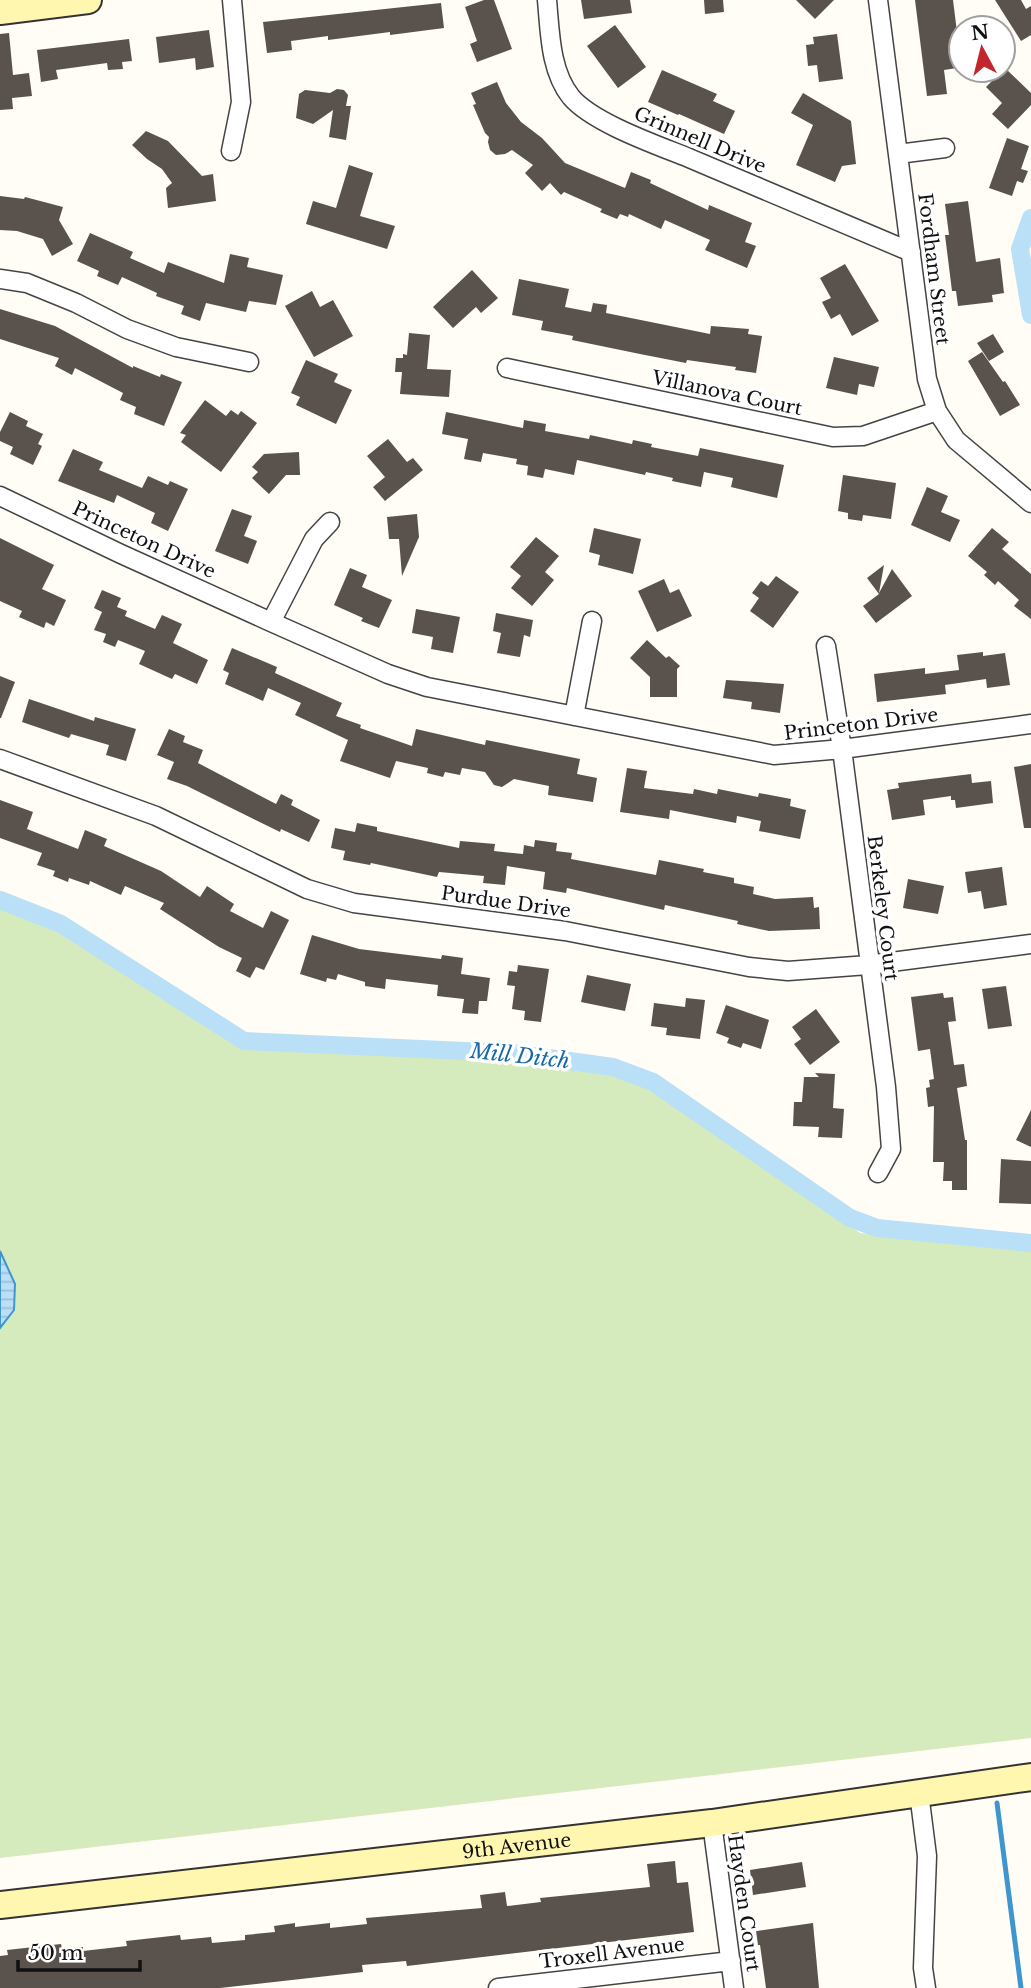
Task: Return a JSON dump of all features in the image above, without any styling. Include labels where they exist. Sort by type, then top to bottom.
[{"type":"main road","points":[[0,11],[41,3],[88,0]]},
{"type":"main road","name":"9th Avenue","points":[[0,1905],[712,1823],[1031,1777]]},
{"type":"street","points":[[231,151],[241,102],[232,0]]},
{"type":"street","name":"Grinnell Drive","points":[[547,0],[551,43],[560,78],[571,97],[588,112],[634,135],[911,252]]},
{"type":"street","name":"Fordham Street","points":[[877,0],[926,379],[937,411],[956,440],[1031,503]]},
{"type":"street","points":[[898,154],[945,148]]},
{"type":"street","points":[[0,279],[27,283],[127,329],[176,346],[249,362]]},
{"type":"street","name":"Villanova Court","points":[[507,368],[833,437],[863,436],[937,411]]},
{"type":"street","name":"Princeton Drive","points":[[0,496],[271,622],[388,674],[428,687],[774,755],[842,749],[1031,724]]},
{"type":"street","points":[[271,622],[314,540],[330,522]]},
{"type":"street","points":[[573,716],[592,621]]},
{"type":"street","name":"Berkeley Court","points":[[827,646],[886,1087],[891,1149],[878,1173]]},
{"type":"street","name":"Purdue Drive","points":[[0,759],[156,816],[307,889],[354,903],[565,931],[749,967],[788,971],[868,965],[1031,944]]},
{"type":"street","points":[[919,1793],[927,1860],[923,1968],[926,1988]]},
{"type":"street","name":"Hayden Court","points":[[712,1823],[734,1988]]},
{"type":"street","name":"Troxell Avenue","points":[[498,1988],[731,1961]]},
{"type":"green space","points":[[0,906],[75,938],[249,1049],[516,1057],[611,1073],[645,1085],[860,1233],[1031,1249],[1031,1738],[0,1858]]},
{"type":"water","points":[[0,1251],[15,1284],[14,1310],[0,1328]]},
{"type":"building","points":[[484,0],[494,0],[512,49],[477,62],[470,44],[477,41],[465,7]]},
{"type":"building","points":[[581,0],[630,0],[632,13],[584,19]]},
{"type":"building","points":[[704,0],[723,0],[724,12],[705,14]]},
{"type":"building","points":[[796,0],[834,0],[815,19]]},
{"type":"building","points":[[915,0],[953,0],[955,14],[947,14],[947,70],[944,70],[947,94],[927,96]]},
{"type":"building","points":[[995,0],[1021,0],[1026,9],[1031,6],[1031,35],[1021,41],[1017,35],[1017,14],[1004,14]]},
{"type":"building","points":[[441,3],[444,28],[390,35],[390,32],[328,40],[328,36],[291,41],[292,50],[267,53],[263,22]]},
{"type":"building","points":[[615,25],[646,67],[618,88],[587,46]]},
{"type":"building","points":[[209,30],[214,67],[196,70],[195,58],[159,63],[156,37]]},
{"type":"building","points":[[9,33],[13,75],[29,73],[32,96],[12,98],[13,109],[0,110],[0,34]]},
{"type":"building","points":[[837,34],[843,79],[819,82],[817,65],[808,66],[806,45],[814,44],[813,37]]},
{"type":"building","points":[[129,39],[132,61],[122,62],[123,69],[108,70],[107,63],[56,70],[58,79],[41,82],[37,50]]},
{"type":"building","points":[[662,70],[717,94],[713,101],[735,111],[724,134],[648,102]]},
{"type":"building","points":[[1017,80],[1031,93],[1031,105],[1008,129],[992,114],[1002,103],[986,87],[989,84],[1017,84]]},
{"type":"building","points":[[497,82],[506,103],[521,122],[542,138],[565,163],[625,188],[631,172],[708,210],[709,205],[752,223],[745,242],[756,246],[747,268],[705,250],[710,240],[665,220],[661,229],[629,214],[628,217],[620,214],[617,219],[600,212],[602,209],[564,192],[561,195],[550,183],[542,191],[525,173],[533,165],[512,150],[496,155],[490,150],[489,137],[473,105],[476,104],[471,93]]},
{"type":"building","points":[[337,89],[344,90],[348,95],[346,106],[351,106],[346,140],[329,137],[333,110],[313,124],[296,118],[299,94],[305,90],[330,93]]},
{"type":"building","points":[[803,93],[851,121],[856,164],[842,166],[835,182],[796,165],[813,125],[791,113]]},
{"type":"building","points":[[146,131],[168,141],[202,176],[213,174],[216,201],[168,208],[166,188],[172,183],[162,169],[132,145]]},
{"type":"building","points":[[1007,138],[1029,146],[1021,169],[1028,171],[1023,183],[1017,181],[1012,196],[989,188]]},
{"type":"building","points":[[349,165],[373,173],[360,216],[395,226],[387,249],[306,224],[313,201],[336,208]]},
{"type":"building","points":[[0,196],[25,197],[63,207],[59,220],[73,244],[52,256],[43,239],[17,231],[0,230]]},
{"type":"building","points":[[968,201],[976,262],[1000,258],[1004,293],[992,295],[993,302],[958,306],[956,291],[952,291],[945,235],[949,235],[945,204]]},
{"type":"building","points":[[90,233],[133,252],[130,258],[164,273],[168,262],[224,283],[230,254],[249,258],[247,267],[283,275],[276,305],[249,301],[246,312],[206,303],[200,321],[181,314],[184,306],[156,296],[157,293],[122,277],[118,285],[97,276],[99,271],[77,261]]},
{"type":"building","points":[[845,264],[879,321],[852,336],[840,314],[831,319],[822,302],[831,298],[820,278]]},
{"type":"building","points":[[472,270],[498,298],[481,313],[476,307],[453,328],[433,307]]},
{"type":"building","points":[[519,279],[569,289],[565,307],[591,312],[593,303],[607,305],[606,313],[710,334],[711,326],[749,329],[748,334],[762,336],[756,373],[735,370],[736,367],[687,360],[686,363],[640,354],[572,340],[573,336],[541,330],[543,321],[512,315]]},
{"type":"building","points":[[312,291],[320,307],[333,300],[353,336],[314,357],[285,306]]},
{"type":"building","points":[[0,309],[55,326],[133,368],[182,382],[164,426],[134,414],[136,407],[120,400],[123,393],[75,368],[72,375],[55,366],[59,358],[0,339]]},
{"type":"building","points":[[409,333],[430,335],[427,369],[451,370],[449,397],[400,394],[402,372],[395,372],[396,358],[407,355]]},
{"type":"building","points":[[993,334],[1004,352],[989,361],[977,343]]},
{"type":"building","points":[[982,352],[1020,405],[1000,416],[968,361]]},
{"type":"building","points":[[834,357],[879,367],[874,387],[859,384],[857,395],[826,388]]},
{"type":"building","points":[[306,360],[338,374],[334,382],[352,390],[336,424],[296,405],[300,397],[291,393]]},
{"type":"building","points":[[205,400],[226,416],[231,410],[238,415],[241,411],[257,423],[221,472],[181,442],[186,435],[180,433]]},
{"type":"building","points":[[10,412],[28,421],[26,426],[43,434],[38,444],[42,446],[33,465],[10,454],[13,447],[0,441],[0,432]]},
{"type":"building","points":[[446,412],[523,428],[524,420],[546,424],[545,431],[589,439],[590,435],[632,444],[633,440],[652,444],[651,447],[698,456],[700,448],[784,465],[777,498],[731,487],[733,478],[704,472],[701,487],[646,472],[645,475],[577,460],[574,475],[545,469],[543,478],[527,475],[528,466],[516,464],[517,459],[483,453],[481,462],[464,459],[468,439],[442,434]]},
{"type":"building","points":[[388,439],[407,462],[413,458],[423,470],[385,501],[373,487],[385,477],[367,456]]},
{"type":"building","points":[[73,449],[103,462],[99,470],[142,488],[148,476],[168,485],[170,481],[188,489],[168,531],[151,523],[155,513],[117,495],[114,503],[58,481]]},
{"type":"building","points":[[299,452],[300,475],[286,475],[269,494],[252,478],[258,472],[252,467],[264,454]]},
{"type":"building","points":[[843,475],[896,483],[891,519],[863,515],[862,521],[848,519],[848,513],[838,511]]},
{"type":"building","points":[[927,487],[948,496],[941,512],[960,520],[950,542],[911,525]]},
{"type":"building","points":[[232,509],[252,516],[244,536],[257,541],[248,564],[215,551]]},
{"type":"building","points":[[417,514],[419,537],[402,576],[399,539],[389,539],[387,517]]},
{"type":"building","points":[[594,528],[641,539],[633,574],[598,565],[600,555],[589,552]]},
{"type":"building","points":[[992,528],[1009,542],[1002,549],[1031,574],[1031,619],[1014,606],[1019,600],[998,581],[995,585],[984,575],[987,572],[968,556]]},
{"type":"building","points":[[536,537],[559,556],[545,572],[554,580],[532,606],[511,588],[521,576],[510,567]]},
{"type":"building","points":[[0,538],[54,565],[42,589],[66,600],[54,626],[46,622],[44,628],[19,617],[22,611],[0,601]]},
{"type":"building","points":[[884,565],[879,593],[892,569],[912,596],[876,623],[863,606],[879,594],[867,578]]},
{"type":"building","points":[[350,568],[367,575],[362,587],[392,600],[379,628],[334,605]]},
{"type":"building","points":[[776,576],[799,592],[773,628],[750,611],[759,598],[752,593],[761,581],[768,586]]},
{"type":"building","points":[[664,579],[670,593],[679,589],[692,616],[657,632],[638,591]]},
{"type":"building","points":[[102,590],[121,598],[117,607],[127,611],[125,616],[155,629],[162,615],[182,624],[173,643],[208,660],[197,684],[175,674],[172,679],[139,664],[145,651],[118,640],[115,647],[103,642],[106,634],[94,630],[102,612],[94,608]]},
{"type":"building","points":[[416,609],[460,617],[453,653],[431,649],[433,637],[412,633]]},
{"type":"building","points":[[496,613],[533,620],[530,637],[524,635],[520,657],[497,653],[501,633],[493,631]]},
{"type":"building","points":[[647,640],[666,658],[669,656],[680,666],[677,669],[677,697],[650,697],[650,677],[630,658]]},
{"type":"building","points":[[232,648],[277,667],[275,673],[342,703],[336,716],[361,725],[360,728],[412,746],[416,729],[485,745],[486,740],[580,759],[577,774],[597,778],[593,802],[548,795],[549,786],[514,779],[502,787],[494,785],[485,772],[462,768],[460,775],[445,772],[443,777],[427,773],[428,768],[396,761],[390,778],[340,761],[348,740],[295,715],[301,703],[268,688],[263,701],[225,684],[229,673],[223,670]]},
{"type":"building","points":[[983,652],[983,656],[1005,653],[1010,685],[987,688],[986,679],[945,685],[946,694],[877,702],[874,674],[925,668],[925,674],[959,670],[957,655]]},
{"type":"building","points":[[0,676],[15,682],[1,718],[0,718]]},
{"type":"building","points":[[726,680],[784,684],[780,713],[751,709],[752,702],[723,698]]},
{"type":"building","points":[[29,699],[94,721],[95,717],[136,729],[126,761],[106,755],[109,745],[71,734],[69,738],[22,722]]},
{"type":"building","points":[[169,729],[185,736],[183,742],[203,750],[198,763],[276,804],[281,794],[293,800],[291,805],[320,820],[309,842],[281,829],[280,832],[187,786],[167,779],[174,762],[157,755]]},
{"type":"building","points":[[1031,764],[1031,828],[1024,828],[1014,767]]},
{"type":"building","points":[[627,768],[647,771],[644,788],[693,794],[694,789],[717,794],[718,789],[758,797],[759,793],[791,799],[790,806],[806,810],[800,839],[759,831],[761,821],[737,816],[736,823],[670,810],[669,819],[620,812]]},
{"type":"building","points":[[971,774],[972,783],[991,781],[993,803],[956,808],[955,800],[951,800],[951,796],[923,800],[925,815],[892,820],[887,790],[899,788],[898,783]]},
{"type":"building","points":[[0,800],[33,812],[27,829],[78,849],[85,830],[107,839],[104,846],[161,871],[200,897],[207,886],[234,904],[230,911],[263,928],[271,911],[289,920],[264,970],[256,967],[250,978],[236,971],[242,958],[219,947],[160,909],[164,903],[125,886],[121,895],[90,881],[89,885],[69,878],[68,882],[53,876],[55,871],[37,865],[42,853],[0,838]]},
{"type":"building","points":[[357,823],[377,827],[377,831],[459,848],[460,841],[495,844],[494,851],[523,854],[524,845],[534,847],[535,840],[557,843],[556,851],[572,853],[571,859],[656,875],[659,860],[704,869],[703,872],[734,878],[734,883],[754,887],[753,894],[775,899],[813,897],[814,908],[819,907],[820,929],[769,931],[737,924],[738,921],[665,905],[664,910],[567,888],[566,893],[543,889],[545,872],[507,866],[505,885],[483,883],[484,876],[439,872],[437,877],[343,860],[345,851],[331,848],[335,828],[355,832]]},
{"type":"building","points":[[1002,867],[1007,905],[984,909],[981,891],[968,893],[965,872]]},
{"type":"building","points":[[908,879],[944,886],[938,914],[903,908]]},
{"type":"building","points":[[312,935],[359,949],[441,959],[442,955],[463,958],[461,974],[490,978],[487,1001],[479,1001],[478,1014],[462,1013],[464,999],[437,996],[438,985],[386,979],[385,989],[365,986],[365,982],[338,974],[336,980],[327,978],[326,982],[300,974]]},
{"type":"building","points":[[518,965],[549,969],[541,1022],[524,1020],[525,1011],[512,1009],[515,986],[507,985],[509,971],[517,972]]},
{"type":"building","points":[[587,975],[631,984],[625,1011],[581,1002]]},
{"type":"building","points":[[1006,986],[1012,1026],[988,1029],[982,989]]},
{"type":"building","points":[[943,993],[944,998],[953,997],[956,1021],[948,1022],[954,1065],[964,1064],[967,1086],[957,1088],[967,1140],[967,1190],[952,1190],[952,1181],[943,1181],[944,1162],[933,1162],[934,1106],[928,1107],[926,1088],[930,1087],[929,1080],[934,1079],[930,1049],[918,1051],[911,997]]},
{"type":"building","points":[[686,998],[705,1000],[700,1039],[666,1035],[667,1028],[651,1026],[654,1003],[685,1007]]},
{"type":"building","points":[[726,1005],[769,1020],[761,1049],[743,1043],[741,1048],[727,1043],[729,1038],[716,1033]]},
{"type":"building","points":[[816,1009],[840,1042],[810,1065],[794,1044],[801,1039],[792,1027]]},
{"type":"building","points":[[815,1073],[835,1074],[833,1108],[844,1109],[842,1138],[818,1137],[819,1127],[793,1126],[794,1102],[802,1102],[804,1077],[819,1077]]},
{"type":"building","points":[[1031,1110],[1031,1147],[1016,1140]]},
{"type":"building","points":[[1001,1159],[1031,1161],[1031,1204],[999,1203]]},
{"type":"building","points":[[675,1861],[677,1883],[688,1882],[694,1932],[407,1966],[406,1961],[362,1965],[363,1972],[220,1988],[0,1988],[0,1956],[8,1955],[7,1950],[61,1944],[62,1949],[83,1947],[83,1951],[127,1946],[126,1941],[180,1935],[181,1940],[211,1937],[212,1943],[245,1940],[245,1935],[275,1932],[274,1926],[295,1923],[295,1927],[330,1923],[330,1928],[367,1924],[366,1918],[482,1908],[480,1895],[505,1892],[507,1906],[541,1902],[540,1898],[650,1887],[647,1864]]},
{"type":"building","points":[[802,1862],[806,1887],[753,1895],[750,1870]]},
{"type":"building","points":[[813,1923],[819,1988],[766,1988],[756,1931]]},
{"type":"waterway","points":[[1031,218],[1020,249],[1031,315]]},
{"type":"waterway","name":"Mill Ditch","points":[[0,900],[61,924],[244,1041],[512,1053],[613,1067],[653,1082],[850,1218],[877,1228],[1031,1243]]},
{"type":"waterway","points":[[997,1803],[1021,1988]]}]
